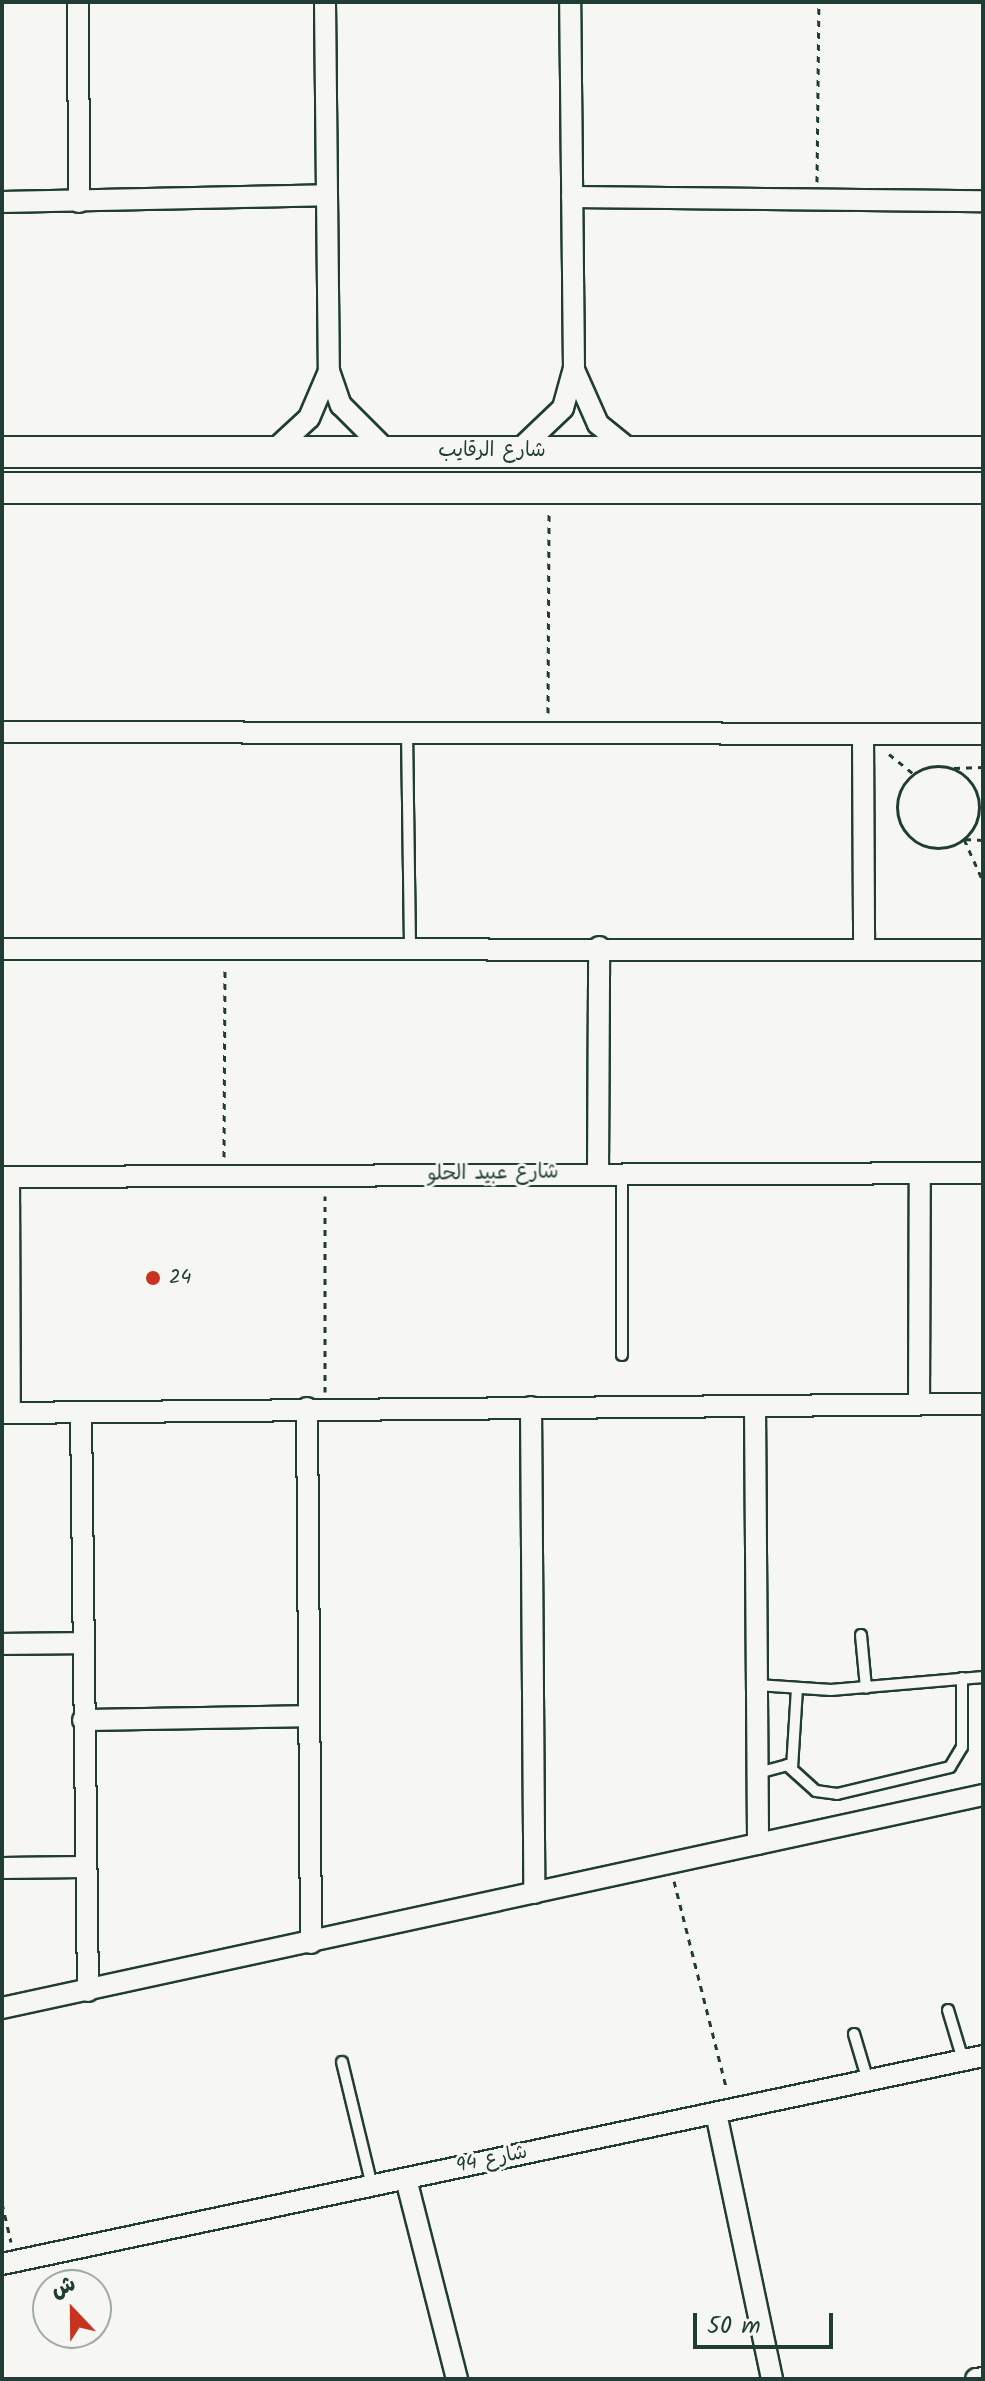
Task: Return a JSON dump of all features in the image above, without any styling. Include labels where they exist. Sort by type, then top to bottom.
[{"type":"street","points":[[78,2],[79,202]]},
{"type":"street","points":[[325,2],[329,371],[341,405],[387,451]]},
{"type":"street","points":[[518,451],[563,408],[574,368],[570,2]]},
{"type":"street","points":[[572,204],[983,201]]},
{"type":"street","points":[[2,202],[327,203]]},
{"type":"street","points":[[574,368],[598,424],[630,450]]},
{"type":"street","points":[[272,452],[309,418],[329,371]]},
{"type":"street","name":"شارع الرقايب","points":[[2,452],[983,452]]},
{"type":"street","name":"شارع الرقايب","points":[[2,488],[983,488]]},
{"type":"street","points":[[2,732],[407,729],[983,734]]},
{"type":"street","points":[[863,734],[864,950]]},
{"type":"street","points":[[2,949],[410,946],[983,950]]},
{"type":"street","points":[[598,1173],[599,947]]},
{"type":"street","name":"شارع عبيد الحلو","points":[[5,1177],[983,1173]]},
{"type":"street","points":[[919,1404],[920,1174]]},
{"type":"street","points":[[5,1177],[6,1413],[983,1404]]},
{"type":"street","points":[[755,1406],[758,1844]]},
{"type":"street","points":[[531,1407],[534,1893]]},
{"type":"street","points":[[311,1943],[307,1716],[316,1408]]},
{"type":"street","points":[[81,1412],[84,1867],[88,1991]]},
{"type":"street","points":[[2,1644],[83,1643]]},
{"type":"street","points":[[83,1720],[307,1716]]},
{"type":"street","points":[[2,2008],[983,1795]]},
{"type":"street","points":[[2,1868],[84,1867]]},
{"type":"street","name":"شارع 94","points":[[9,2263],[973,2058]]},
{"type":"street","points":[[724,2111],[772,2379]]},
{"type":"street","points":[[411,2177],[457,2379]]},
{"type":"street","points":[[976,2379],[983,2378]]},
{"type":"lane","points":[[407,729],[410,946]]},
{"type":"lane","points":[[622,1174],[622,1355]]},
{"type":"lane","points":[[861,1635],[866,1688]]},
{"type":"lane","points":[[757,1685],[797,1689],[866,1688],[983,1677]]},
{"type":"lane","points":[[758,1773],[792,1768],[830,1794],[950,1767],[962,1747],[962,1678]]},
{"type":"lane","points":[[792,1768],[797,1689]]},
{"type":"lane","points":[[948,2010],[973,2058]]},
{"type":"lane","points":[[854,2034],[868,2081]]},
{"type":"lane","points":[[342,2062],[372,2186]]},
{"type":"path","points":[[817,202],[819,2]]},
{"type":"path","points":[[548,731],[549,488]]},
{"type":"path","points":[[983,767],[914,774],[900,791],[897,813],[922,845],[944,848],[964,839],[983,840]]},
{"type":"path","points":[[950,768],[969,781],[981,802],[964,839],[983,881]]},
{"type":"path","points":[[224,1177],[225,948]]},
{"type":"path","points":[[316,1408],[326,1177]]},
{"type":"path","points":[[670,1863],[724,2111]]},
{"type":"path","points":[[2,2172],[2,2187]]},
{"type":"path","points":[[2,2203],[9,2263]]},
{"type":"place","name":"24","points":[[153,1278]]}]
